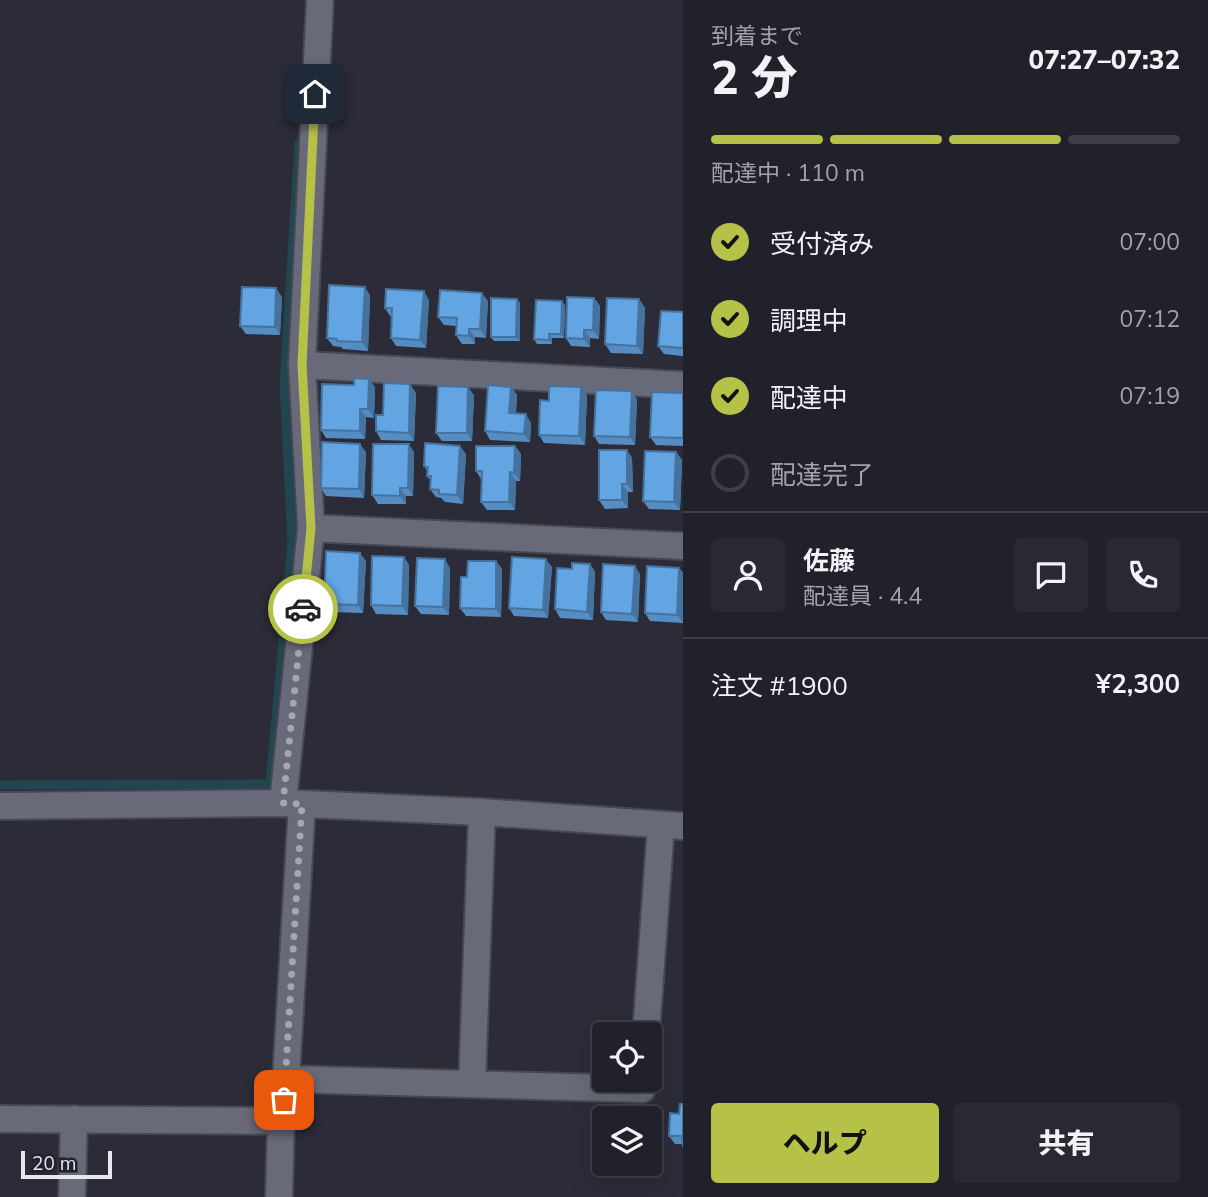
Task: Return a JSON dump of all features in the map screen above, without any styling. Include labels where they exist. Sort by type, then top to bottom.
[{"type":"street","points":[[279,1197],[281,1121],[286,1079],[293,804],[311,528],[302,365],[320,0]]},
{"type":"street","points":[[302,365],[683,386]]},
{"type":"street","points":[[311,528],[683,546]]},
{"type":"street","points":[[0,806],[293,804],[672,825],[647,1022]]},
{"type":"street","points":[[472,1084],[482,813]]},
{"type":"street","points":[[286,1079],[592,1088]]},
{"type":"street","points":[[0,1119],[281,1121]]},
{"type":"street","points":[[72,1197],[74,1119]]},
{"type":"building","points":[[329,285],[365,287],[362,342],[327,338]]},
{"type":"building","points":[[242,287],[276,288],[275,327],[240,326]]},
{"type":"building","points":[[386,289],[424,291],[420,340],[391,338],[392,308],[385,308]]},
{"type":"building","points":[[440,290],[482,293],[480,329],[469,329],[469,336],[456,335],[457,318],[438,317]]},
{"type":"building","points":[[567,297],[594,298],[593,330],[584,330],[584,339],[566,338]]},
{"type":"building","points":[[491,298],[517,299],[516,337],[491,337]]},
{"type":"building","points":[[607,298],[639,299],[637,346],[605,344]]},
{"type":"building","points":[[536,300],[562,301],[561,334],[549,334],[549,340],[534,339]]},
{"type":"building","points":[[661,311],[683,312],[683,348],[658,346]]},
{"type":"building","points":[[354,378],[369,379],[368,409],[360,409],[360,431],[321,430],[322,384],[354,385]]},
{"type":"building","points":[[384,383],[410,384],[409,433],[376,431],[376,415],[383,415]]},
{"type":"building","points":[[488,385],[511,387],[509,413],[526,414],[524,434],[485,431]]},
{"type":"building","points":[[438,386],[468,387],[467,433],[436,433]]},
{"type":"building","points":[[549,386],[581,387],[579,436],[539,435],[540,400],[549,401]]},
{"type":"building","points":[[596,390],[632,391],[630,437],[594,436]]},
{"type":"building","points":[[652,392],[683,393],[683,438],[650,437]]},
{"type":"building","points":[[322,442],[360,444],[359,489],[321,488]]},
{"type":"building","points":[[425,443],[460,446],[457,495],[439,494],[439,490],[430,489],[431,476],[427,476],[428,467],[424,466]]},
{"type":"building","points":[[373,444],[409,444],[408,488],[400,488],[400,496],[372,495]]},
{"type":"building","points":[[476,446],[515,446],[514,473],[510,472],[509,502],[481,502],[482,471],[476,471]]},
{"type":"building","points":[[599,450],[627,450],[627,484],[622,484],[622,500],[599,500]]},
{"type":"building","points":[[645,451],[676,452],[674,502],[643,501]]},
{"type":"building","points":[[326,551],[360,553],[358,605],[324,604]]},
{"type":"building","points":[[372,556],[404,557],[402,606],[371,605]]},
{"type":"building","points":[[512,557],[546,559],[543,610],[509,608]]},
{"type":"building","points":[[417,558],[445,559],[443,607],[415,606]]},
{"type":"building","points":[[468,561],[496,561],[496,609],[460,608],[461,577],[467,577]]},
{"type":"building","points":[[572,563],[590,564],[587,612],[555,609],[557,568],[572,569]]},
{"type":"building","points":[[603,564],[635,566],[632,614],[601,612]]},
{"type":"building","points":[[647,566],[679,568],[677,615],[645,613]]},
{"type":"building","points":[[680,1104],[683,1104],[683,1147],[682,1136],[669,1136],[670,1113],[679,1114]]},
{"type":"waterway","points":[[0,785],[270,784],[292,544],[284,383],[299,143]]},
{"type":"way so far","points":[[284,1100],[302,804],[283,803],[303,609]]},
{"type":"route","points":[[303,609],[311,528],[302,365],[315,94]]}]
